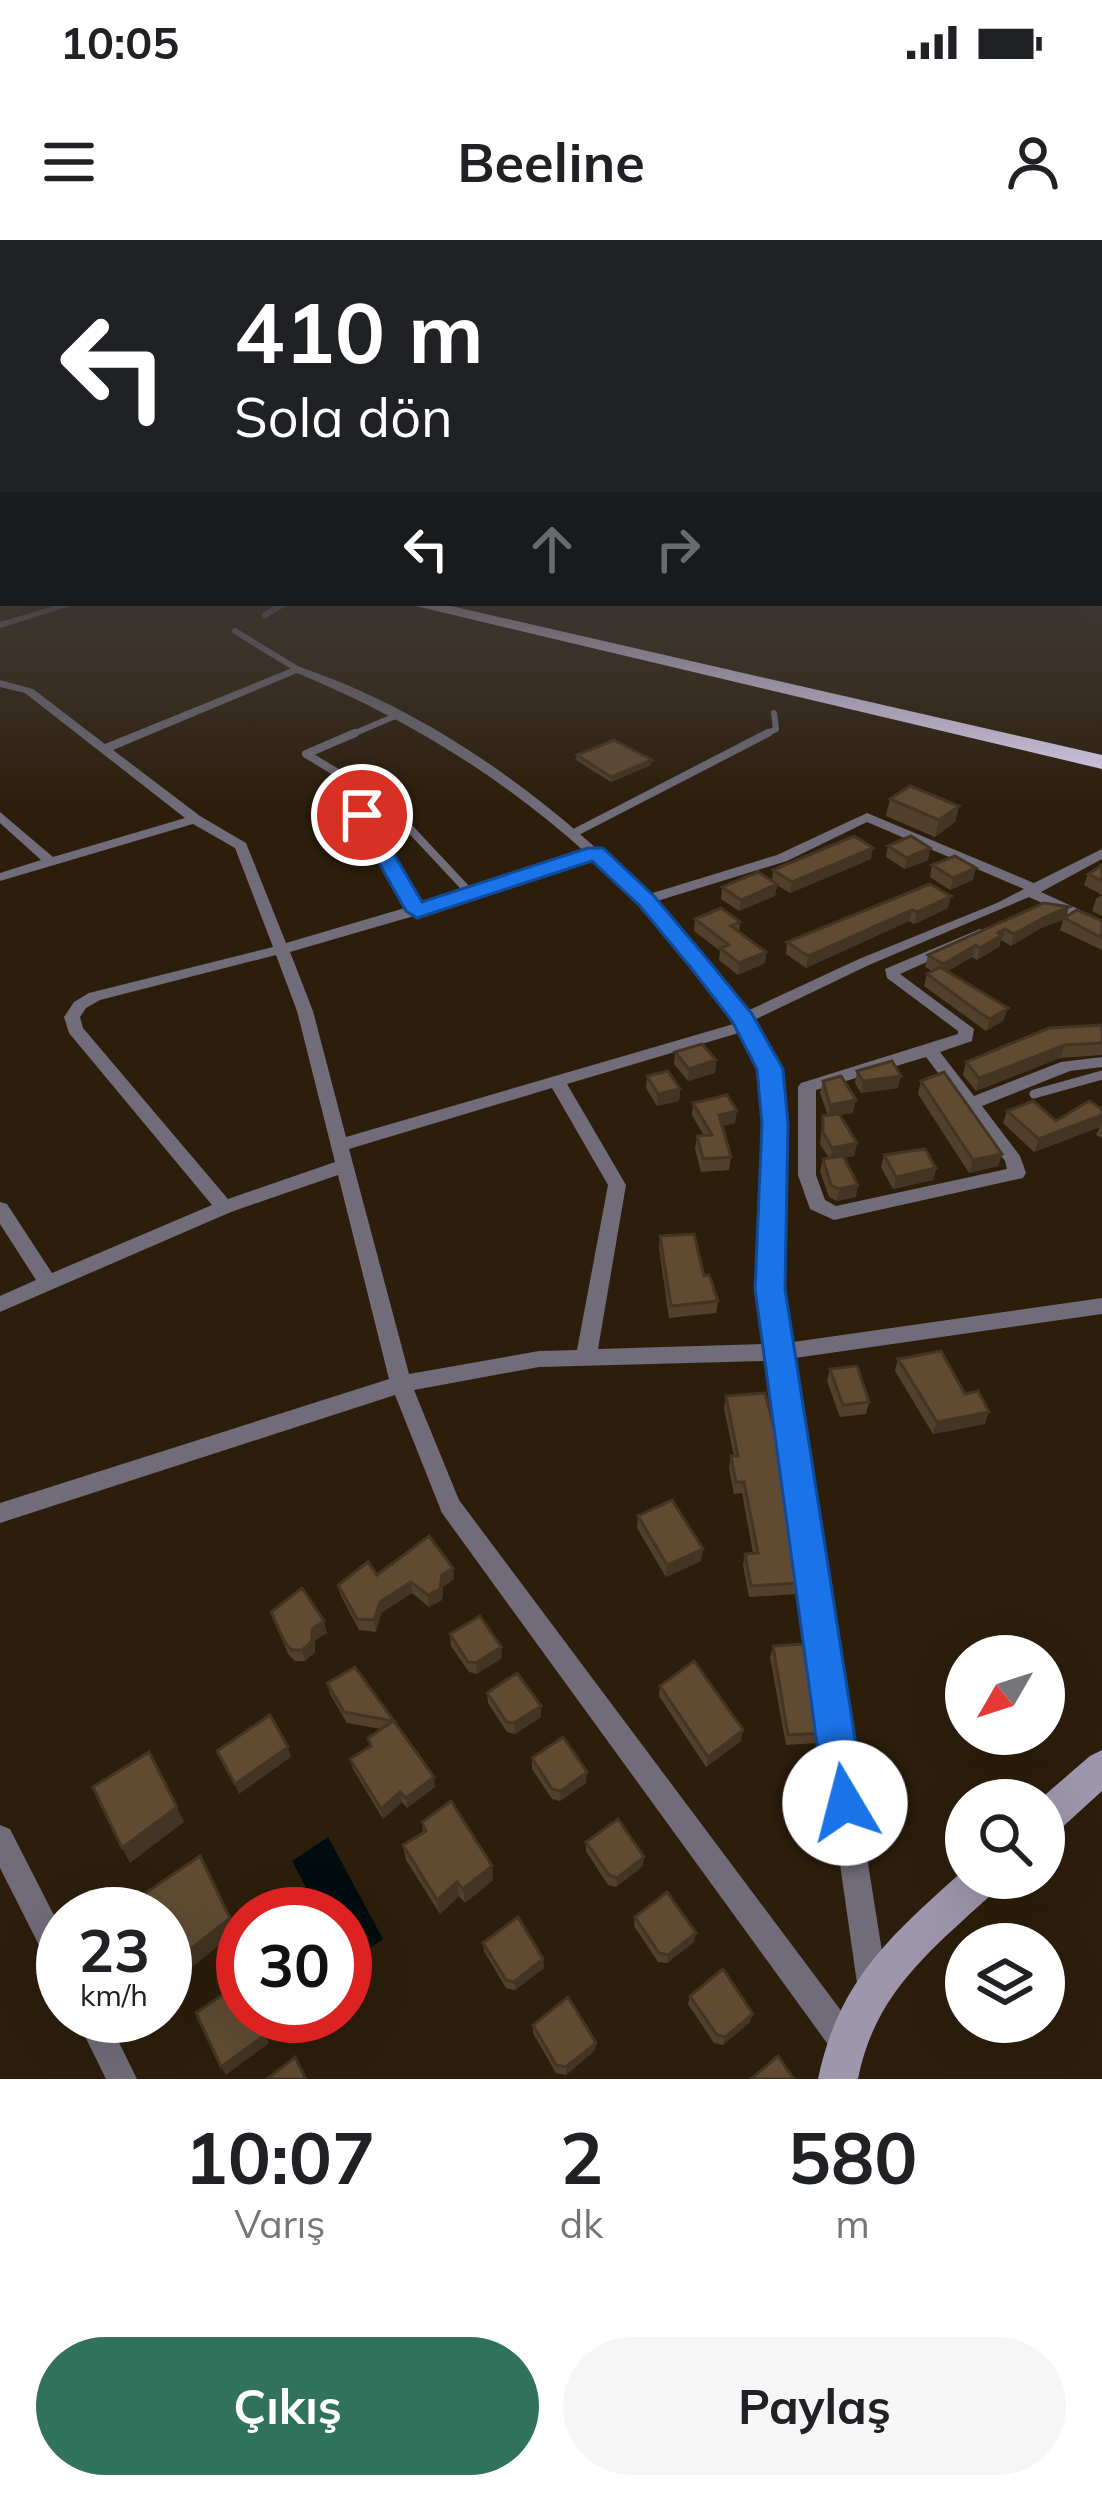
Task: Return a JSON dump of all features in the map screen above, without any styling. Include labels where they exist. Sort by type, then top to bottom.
[{"type":"highway","points":[[560,637],[1102,762]]},
{"type":"highway","points":[[597,637],[1102,752]]},
{"type":"street","points":[[106,748],[297,669],[400,714],[505,778],[646,900],[745,1022],[770,1069],[775,1124],[770,1289],[872,1983]]},
{"type":"street","points":[[0,683],[29,691],[195,818],[241,846],[305,1011],[401,1384],[450,1506],[842,2039]]},
{"type":"street","points":[[0,816],[51,862]]},
{"type":"street","points":[[646,900],[782,858],[867,817],[1102,926]]},
{"type":"street","points":[[0,877],[195,818]]},
{"type":"street","points":[[224,1207],[75,1029],[72,1017],[80,1005],[95,996],[282,950],[472,895],[596,853]]},
{"type":"street","points":[[0,1304],[341,1156],[745,1022],[864,962],[1033,891],[1102,853]]},
{"type":"street","points":[[930,1050],[1014,1160],[1017,1173],[834,1213],[817,1204],[807,1174],[807,1087],[966,1037],[966,1030],[901,984],[892,968],[1036,906],[1057,905]]},
{"type":"street","points":[[971,1104],[1067,1066],[1102,1062]]},
{"type":"street","points":[[557,1082],[617,1185],[586,1358]]},
{"type":"street","points":[[0,1209],[49,1284]]},
{"type":"street","points":[[0,1513],[401,1384],[539,1359],[778,1352],[1102,1306]]},
{"type":"street","points":[[1065,1801],[1102,1768]]},
{"type":"street","points":[[3,1854],[36,1914]]},
{"type":"street","points":[[838,2079],[842,2039],[872,1983],[960,1899]]},
{"type":"street","points":[[104,2043],[122,2079]]},
{"type":"lane","points":[[243,637],[297,669]]},
{"type":"lane","points":[[574,833],[776,729],[774,713]]},
{"type":"lane","points":[[400,714],[306,754],[383,801],[472,895]]},
{"type":"lane","points":[[362,815],[417,911]]},
{"type":"lane","points":[[1034,1094],[1102,1075]]},
{"type":"shaded area","points":[[328,1837],[355,1887],[306,1887],[292,1861]]},
{"type":"shaded area","points":[[372,1919],[383,1939],[372,1947]]},
{"type":"building","points":[[614,740],[652,760],[611,777],[577,755]]},
{"type":"building","points":[[910,786],[959,806],[939,820],[890,799]]},
{"type":"building","points":[[854,836],[873,848],[792,882],[773,870]]},
{"type":"building","points":[[911,836],[930,848],[907,858],[888,846]]},
{"type":"building","points":[[955,856],[976,868],[953,878],[932,865]]},
{"type":"building","points":[[1102,865],[1102,881],[1088,874]]},
{"type":"building","points":[[758,872],[777,884],[741,900],[722,887]]},
{"type":"building","points":[[930,884],[951,896],[808,956],[787,942]]},
{"type":"building","points":[[1044,903],[1069,907],[1014,934],[1005,929],[980,948],[976,945],[943,964],[928,955]]},
{"type":"building","points":[[721,908],[740,922],[731,926],[766,952],[739,963],[720,948],[729,945],[695,919]]},
{"type":"building","points":[[1077,910],[1102,921],[1102,938],[1064,918]]},
{"type":"building","points":[[940,967],[1008,1008],[990,1019],[980,1013],[927,974]]},
{"type":"building","points":[[1102,1025],[1102,1043],[1065,1045],[979,1078],[966,1062],[1049,1028]]},
{"type":"building","points":[[702,1044],[716,1060],[689,1069],[675,1052]]},
{"type":"building","points":[[892,1061],[901,1076],[863,1081],[857,1071]]},
{"type":"building","points":[[668,1071],[680,1089],[658,1094],[647,1076]]},
{"type":"building","points":[[944,1072],[1002,1154],[973,1160],[921,1081]]},
{"type":"building","points":[[841,1076],[856,1100],[830,1105],[823,1081]]},
{"type":"building","points":[[727,1095],[737,1111],[719,1115],[731,1157],[703,1159],[697,1136],[712,1135],[693,1103]]},
{"type":"building","points":[[1033,1101],[1056,1121],[1089,1101],[1102,1109],[1102,1115],[1039,1139],[1007,1111]]},
{"type":"building","points":[[839,1114],[857,1143],[832,1148],[823,1132],[823,1116]]},
{"type":"building","points":[[925,1149],[936,1168],[896,1177],[884,1155]]},
{"type":"building","points":[[843,1156],[858,1185],[839,1189],[831,1185],[823,1159]]},
{"type":"building","points":[[694,1234],[704,1276],[709,1275],[718,1301],[671,1306],[660,1236]]},
{"type":"building","points":[[941,1351],[965,1394],[978,1391],[989,1412],[937,1422],[898,1359]]},
{"type":"building","points":[[857,1366],[869,1402],[843,1405],[830,1369]]},
{"type":"building","points":[[765,1393],[781,1454],[800,1583],[751,1586],[745,1554],[758,1553],[744,1482],[736,1482],[731,1456],[738,1456],[726,1396]]},
{"type":"building","points":[[672,1500],[703,1549],[667,1565],[638,1516]]},
{"type":"building","points":[[429,1536],[453,1568],[442,1575],[440,1589],[428,1595],[411,1582],[380,1602],[374,1620],[357,1619],[338,1585],[368,1562],[377,1575]]},
{"type":"building","points":[[302,1588],[324,1621],[312,1629],[312,1641],[302,1650],[292,1650],[271,1612]]},
{"type":"building","points":[[480,1616],[501,1647],[476,1663],[468,1662],[450,1634]]},
{"type":"building","points":[[805,1644],[822,1733],[788,1735],[773,1646]]},
{"type":"building","points":[[694,1661],[743,1730],[708,1757],[660,1686]]},
{"type":"building","points":[[355,1667],[434,1777],[406,1798],[400,1792],[381,1809],[350,1759],[371,1746],[368,1738],[393,1721],[344,1712],[327,1683]]},
{"type":"building","points":[[517,1673],[541,1706],[514,1723],[507,1722],[487,1693]]},
{"type":"building","points":[[270,1715],[288,1747],[235,1784],[217,1751]]},
{"type":"building","points":[[563,1737],[587,1772],[561,1791],[552,1789],[532,1758]]},
{"type":"building","points":[[149,1752],[177,1807],[122,1848],[93,1787]]},
{"type":"building","points":[[451,1801],[492,1866],[463,1889],[457,1882],[437,1900],[403,1845],[426,1831],[422,1822]]},
{"type":"building","points":[[618,1819],[644,1857],[617,1878],[609,1875],[586,1842]]},
{"type":"building","points":[[200,1856],[216,1889],[216,1929],[192,1948],[192,1887],[154,1887]]},
{"type":"building","points":[[667,1892],[696,1933],[668,1955],[659,1953],[635,1917]]},
{"type":"building","points":[[518,1917],[543,1959],[514,1982],[506,1980],[483,1943]]},
{"type":"building","points":[[723,1969],[753,2014],[725,2037],[717,2035],[690,1996]]},
{"type":"building","points":[[568,1997],[596,2043],[566,2067],[556,2065],[533,2025]]},
{"type":"building","points":[[216,1999],[216,2043],[254,2043],[221,2067],[196,2013]]},
{"type":"building","points":[[778,2056],[794,2079],[751,2079]]},
{"type":"building","points":[[295,2057],[306,2079],[267,2079]]},
{"type":"route","points":[[362,815],[417,911],[596,853],[646,900],[700,964],[743,1019],[770,1069],[775,1124],[770,1289],[845,1803]]}]
